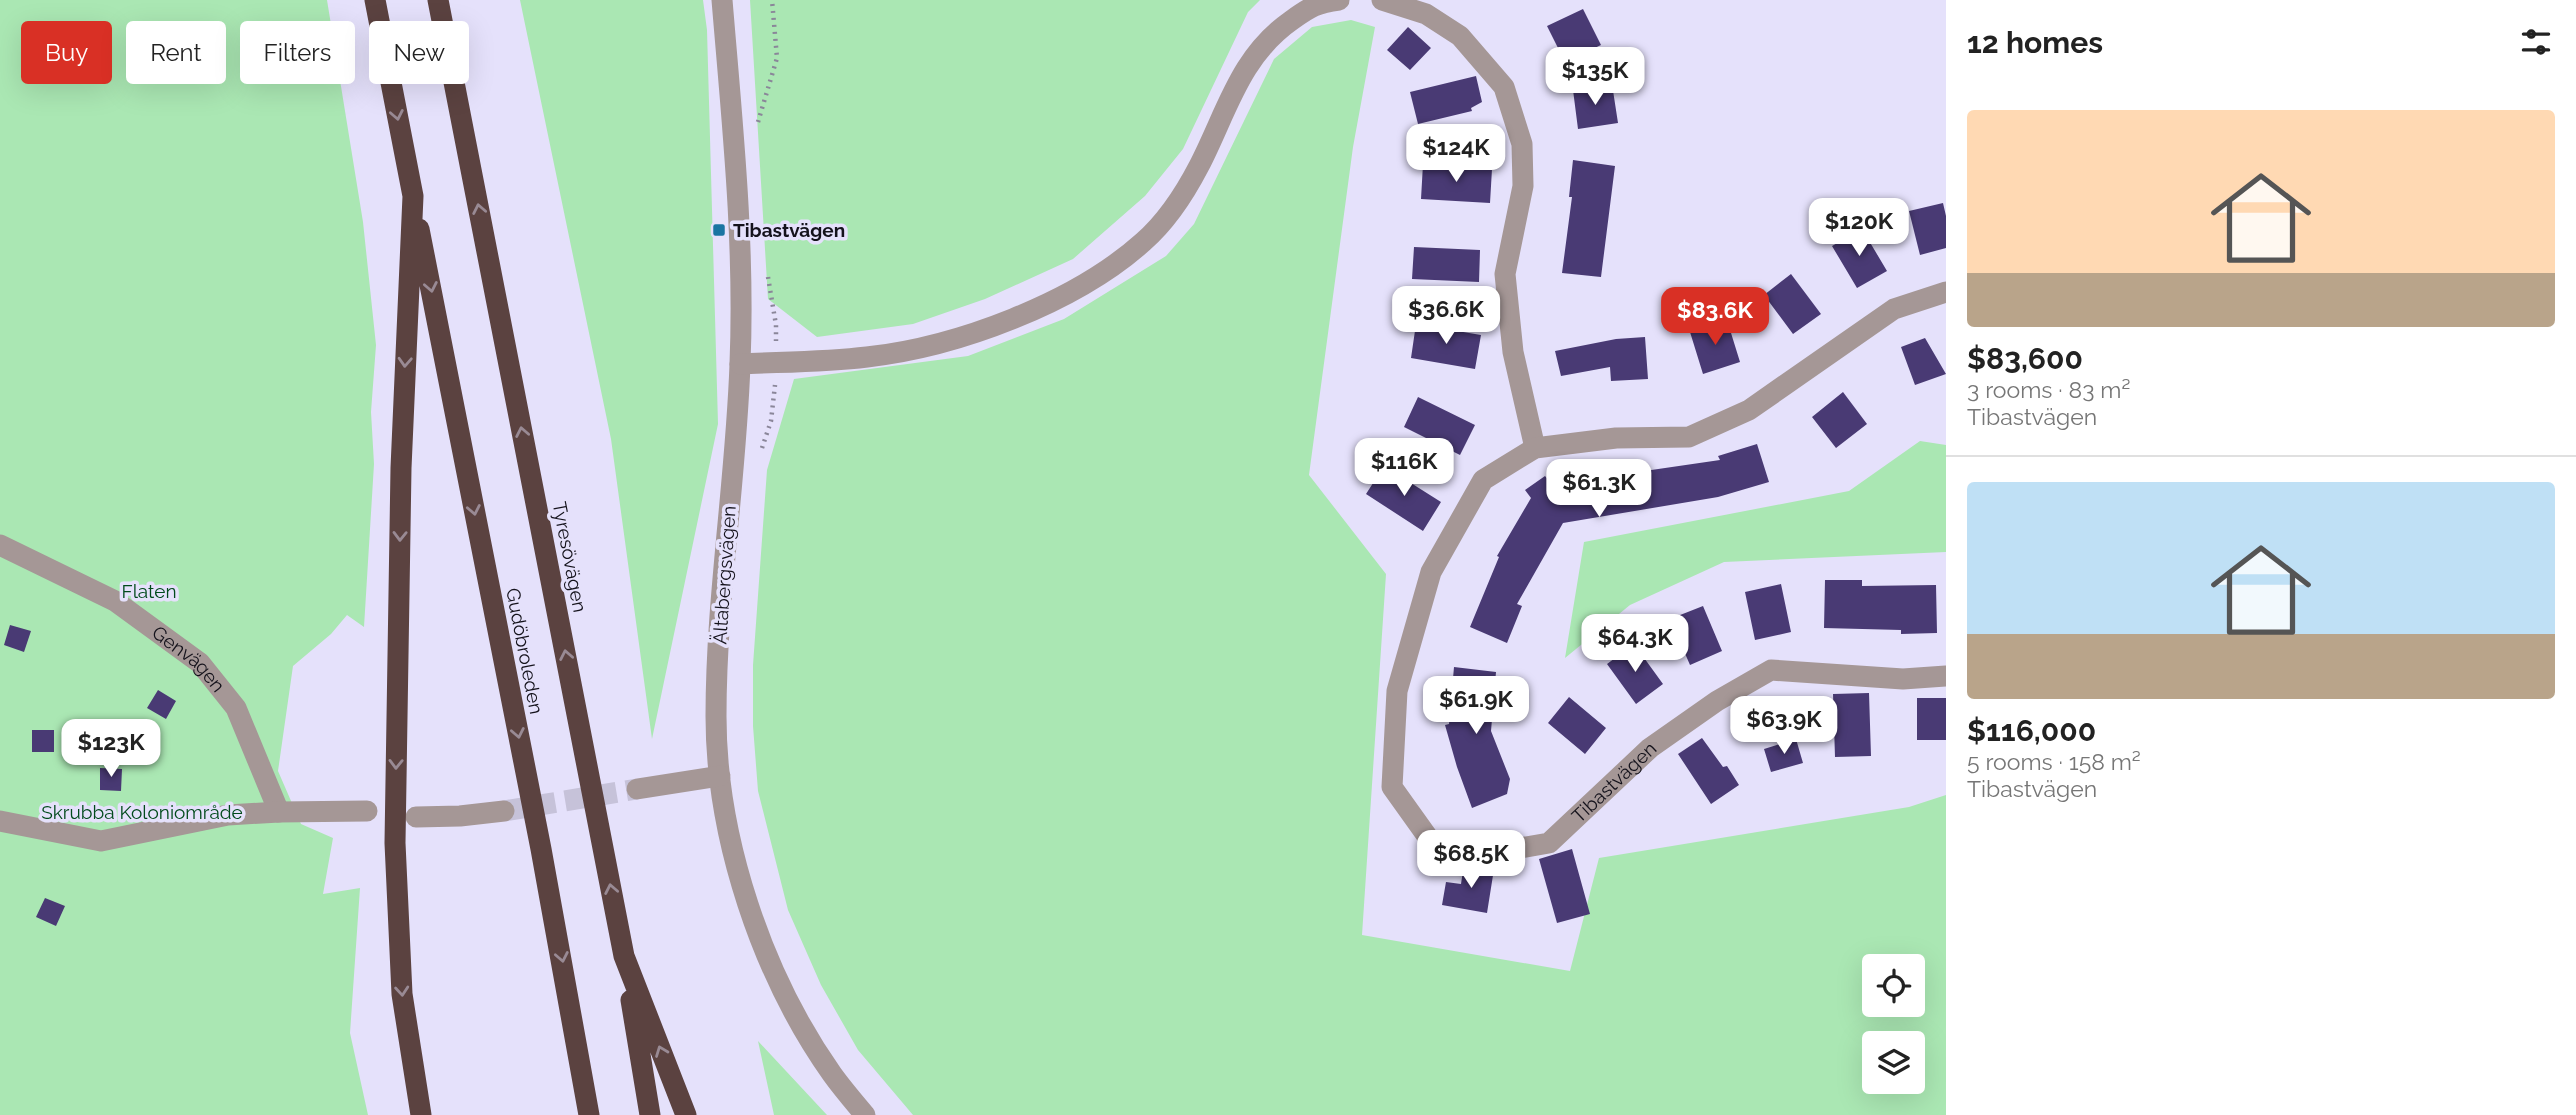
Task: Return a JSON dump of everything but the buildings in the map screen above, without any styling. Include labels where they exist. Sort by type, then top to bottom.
[{"type":"highway","points":[[374,0],[413,196],[401,468],[395,843],[402,994],[421,1115]]},
{"type":"highway","name":"Tyresövägen","points":[[438,0],[624,956],[686,1115]]},
{"type":"highway","name":"Gudöbroleden","points":[[413,196],[544,863],[589,1115]]},
{"type":"highway","points":[[624,956],[650,1115]]},
{"type":"street","name":"Ältabergsvägen","points":[[722,0],[739,201],[740,364],[719,640],[716,718],[725,818],[746,900],[769,959],[796,1015],[825,1062],[865,1115]]},
{"type":"street","points":[[740,364],[868,357],[950,341],[1003,322],[1062,296],[1113,267],[1145,240],[1169,213],[1199,166],[1237,82],[1258,51],[1275,32],[1316,3],[1339,0]]},
{"type":"street","points":[[1382,0],[1426,14],[1461,36],[1504,87],[1522,144],[1523,186],[1505,274],[1513,352],[1535,448]]},
{"type":"street","name":"Tibastvägen","points":[[1946,292],[1895,309],[1749,410],[1689,437],[1616,438],[1535,448],[1483,480],[1431,572],[1397,691],[1392,787],[1432,843],[1491,853],[1549,843],[1650,748],[1717,701],[1771,670],[1903,679],[1946,676]]},
{"type":"street","name":"Genvägen","points":[[0,545],[115,601],[200,663],[236,708],[279,812]]},
{"type":"street","points":[[637,789],[720,776]]},
{"type":"street","points":[[0,821],[101,841],[228,816],[279,812],[367,811]]},
{"type":"street","points":[[416,817],[504,811]]},
{"type":"path","points":[[757,129],[777,58],[772,0]]},
{"type":"path","points":[[761,453],[773,411],[776,362],[776,325],[768,271]]},
{"type":"green space","name":"Flaten","points":[[0,0],[327,0],[330,21],[240,21],[240,84],[341,84],[363,222],[376,345],[371,412],[374,464],[364,627],[347,615],[331,634],[293,666],[278,771],[301,824],[333,838],[323,894],[360,888],[350,1033],[368,1115],[0,1115]]},
{"type":"green space","points":[[520,0],[703,0],[707,30],[718,424],[652,739],[611,439]]},
{"type":"green space","points":[[750,0],[1260,0],[1248,12],[1183,149],[1145,196],[1073,259],[985,299],[913,324],[817,337],[768,299]]},
{"type":"green space","points":[[1351,20],[1375,27],[1353,147],[1309,475],[1386,574],[1362,935],[1570,971],[1599,858],[1909,807],[1946,795],[1946,1115],[913,1115],[858,1050],[821,985],[788,910],[758,791],[753,726],[753,665],[767,470],[794,379],[968,356],[1064,319],[1166,256],[1194,224],[1274,59],[1312,27]]},
{"type":"green space","points":[[1920,441],[1946,445],[1946,552],[1724,562],[1630,605],[1565,658],[1584,542],[1849,491]]},
{"type":"green space","points":[[758,1041],[827,1115],[774,1115]]},
{"type":"tunnel","points":[[504,811],[637,789]]},
{"type":"place","name":"Tibastvägen","points":[[719,230]]},
{"type":"park label","name":"Skrubba Koloniområde","points":[[142,812]]}]
